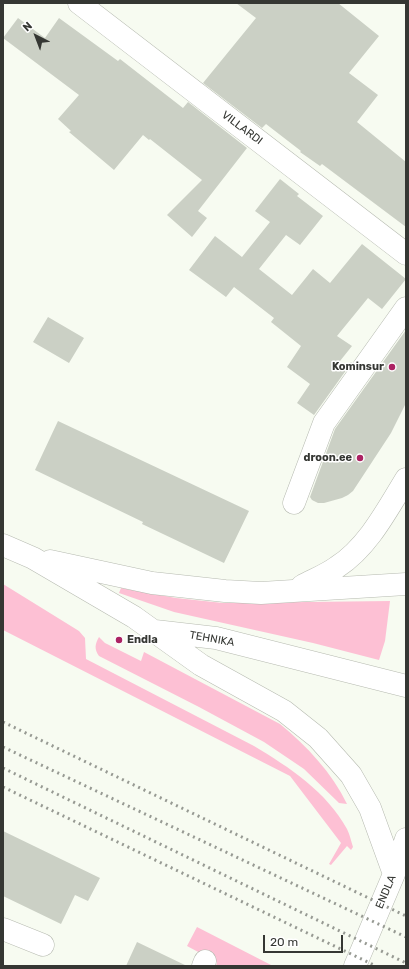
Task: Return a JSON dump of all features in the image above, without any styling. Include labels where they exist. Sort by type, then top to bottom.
[{"type":"main road","name":"VILLARDI","points":[[79,3],[406,254]]},
{"type":"main road","points":[[294,503],[324,423],[406,308]]},
{"type":"main road","points":[[294,590],[337,568],[351,556],[365,541],[406,480]]},
{"type":"main road","name":"TEHNIKA","points":[[3,545],[33,558],[134,617],[154,631],[216,638],[406,686]]},
{"type":"main road","name":"TEHNIKA","points":[[33,558],[152,584],[226,591],[261,593],[406,584]]},
{"type":"main road","points":[[154,631],[201,665],[284,711],[318,738],[351,775],[370,808],[394,874]]},
{"type":"main road","name":"ENDLA","points":[[355,966],[394,874],[406,840]]},
{"type":"main road","points":[[3,929],[43,945]]},
{"type":"shaded area","points":[[3,584],[79,631],[85,638],[86,659],[254,746],[294,772],[318,792],[339,816],[349,834],[353,847],[351,850],[347,846],[331,865],[329,864],[341,843],[290,776],[3,630]]},
{"type":"shaded area","points":[[121,588],[176,598],[223,603],[390,601],[385,641],[379,660],[313,643],[174,612],[119,593]]},
{"type":"shaded area","points":[[99,637],[105,643],[141,661],[144,652],[280,724],[300,741],[318,761],[334,782],[347,804],[339,803],[304,769],[264,742],[99,656],[96,651],[96,646]]},
{"type":"shaded area","points":[[197,927],[273,966],[216,966],[217,962],[187,946]]},
{"type":"building","points":[[236,3],[338,3],[379,36],[349,73],[378,95],[357,122],[406,162],[406,227],[322,164],[320,166],[300,152],[301,151],[266,124],[262,128],[203,83],[256,18]]},
{"type":"building","points":[[18,18],[45,38],[59,18],[118,61],[120,59],[183,108],[188,102],[247,148],[198,211],[207,218],[192,237],[167,215],[202,180],[143,135],[114,170],[69,132],[71,131],[58,119],[79,95],[3,38]]},
{"type":"building","points":[[280,179],[299,194],[297,196],[323,216],[300,245],[286,235],[259,269],[292,295],[313,269],[330,283],[362,244],[406,279],[382,309],[368,298],[337,336],[352,346],[332,371],[352,362],[314,415],[297,403],[310,384],[287,367],[301,346],[271,322],[274,318],[234,287],[226,297],[189,270],[215,236],[242,257],[270,222],[255,211]]},
{"type":"building","points":[[48,317],[84,338],[69,363],[33,342]]},
{"type":"building","points":[[406,330],[406,403],[391,433],[353,491],[342,498],[324,503],[318,503],[312,500],[310,497],[335,429]]},
{"type":"building","points":[[58,421],[249,511],[224,563],[142,524],[143,522],[35,470]]},
{"type":"building","points":[[3,831],[100,878],[88,901],[75,895],[61,924],[3,896]]},
{"type":"building","points":[[137,942],[187,966],[126,966]]},
{"type":"railway","points":[[3,722],[406,916]]},
{"type":"railway","points":[[3,747],[406,937]]},
{"type":"railway","points":[[3,768],[406,963]]},
{"type":"railway","points":[[3,787],[376,966]]},
{"type":"place","name":"Kominsur","points":[[392,367]]},
{"type":"place","name":"droon.ee","points":[[360,458]]},
{"type":"place","name":"Endla","points":[[119,640]]}]
